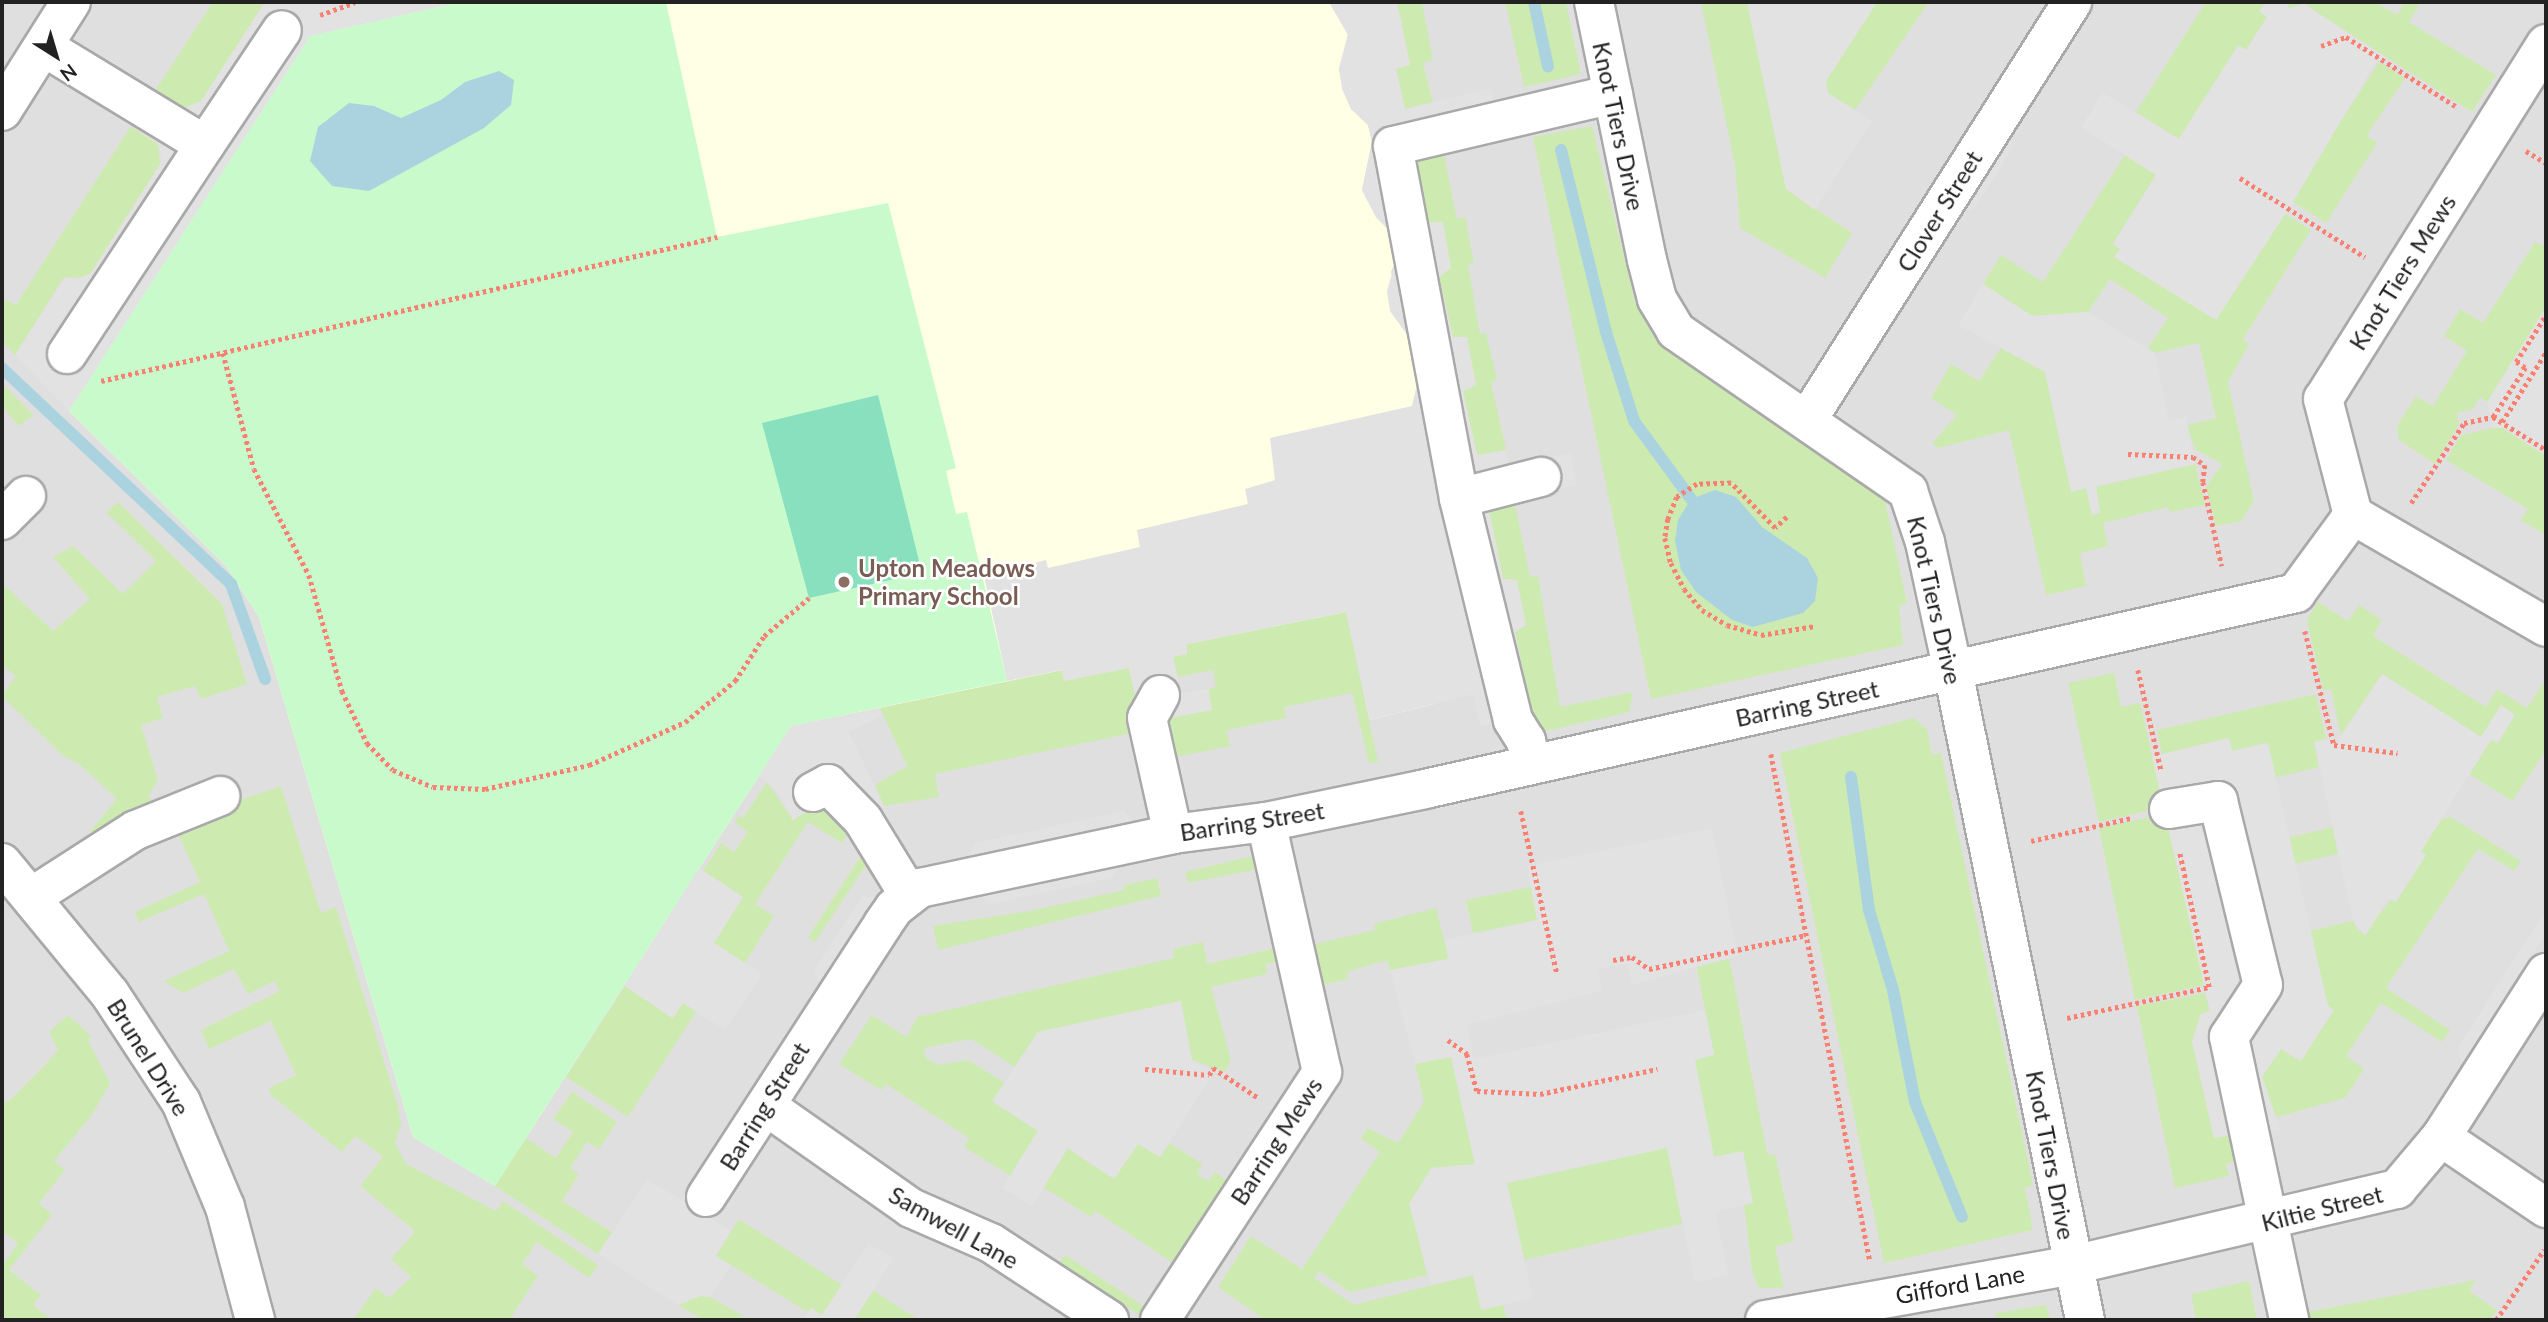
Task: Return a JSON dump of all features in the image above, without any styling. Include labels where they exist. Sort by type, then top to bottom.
[{"type":"street","points":[[2,111],[71,2]]},
{"type":"street","name":"Knot Tiers Drive","points":[[1594,2],[1647,260],[1657,299],[1676,331],[1908,491],[1925,542],[1953,671],[2085,1320]]},
{"type":"street","name":"Clover Street","points":[[1807,420],[2071,2]]},
{"type":"street","points":[[67,354],[282,30]]},
{"type":"street","name":"Knot Tiers Mews","points":[[2353,515],[2322,399],[2546,44]]},
{"type":"street","points":[[44,47],[205,145]]},
{"type":"street","points":[[1531,764],[1526,741],[1513,720],[1459,498],[1393,146],[1613,94]]},
{"type":"street","points":[[1459,498],[1541,477]]},
{"type":"street","points":[[1953,671],[2296,593],[2353,515],[2546,627]]},
{"type":"street","name":"Barring Street","points":[[706,1197],[842,982],[894,908],[909,895],[968,877],[1173,834],[1266,822],[1953,671]]},
{"type":"street","points":[[1160,695],[1147,718],[1173,834]]},
{"type":"street","points":[[813,792],[828,784],[863,820],[909,895]]},
{"type":"street","points":[[33,896],[136,830],[220,796]]},
{"type":"street","points":[[2169,809],[2218,800],[2260,972],[2263,985],[2230,1037],[2289,1320]]},
{"type":"street","name":"Barring Mews","points":[[1160,1320],[1322,1072],[1266,822]]},
{"type":"street","name":"Brunel Drive","points":[[2,863],[33,896],[110,993],[181,1102],[225,1207],[255,1320]]},
{"type":"street","name":"Kiltie Street","points":[[2073,1265],[2269,1222],[2398,1189],[2441,1137],[2546,973]]},
{"type":"street","name":"Samwell Lane","points":[[766,1106],[911,1208],[991,1243],[1109,1320]]},
{"type":"street","points":[[2441,1137],[2546,1208]]},
{"type":"street","name":"Gifford Lane","points":[[1765,1320],[2073,1265]]},
{"type":"path","points":[[2320,46],[2346,37],[2493,130]]},
{"type":"path","points":[[2240,178],[2399,277]]},
{"type":"path","points":[[96,382],[717,237]]},
{"type":"path","points":[[2493,417],[2525,368],[2516,362],[2546,314]]},
{"type":"path","points":[[2502,422],[2546,352]]},
{"type":"path","points":[[223,353],[254,469],[309,575],[342,691],[367,743],[393,769],[433,787],[485,789],[589,765],[685,722],[735,681],[764,636],[809,598]]},
{"type":"path","points":[[2388,535],[2464,423],[2493,417],[2546,450]]},
{"type":"path","points":[[2128,454],[2193,457],[2205,465],[2203,482],[2232,608]]},
{"type":"path","points":[[1787,517],[1775,528],[1731,483],[1696,484],[1677,497],[1668,519],[1665,538],[1671,563],[1684,589],[1702,610],[1727,625],[1761,635],[1815,626]]},
{"type":"path","points":[[2296,593],[2334,745],[2398,752]]},
{"type":"path","points":[[2053,1020],[2209,987],[2128,632]]},
{"type":"path","points":[[1769,742],[1871,1266]]},
{"type":"path","points":[[1520,805],[1557,974]]},
{"type":"path","points":[[1990,855],[2019,844],[2169,809]]},
{"type":"path","points":[[1613,960],[1632,957],[1649,969],[1806,935]]},
{"type":"path","points":[[1448,1040],[1466,1054],[1477,1091],[1540,1094],[1657,1069]]},
{"type":"path","points":[[1145,1069],[1209,1075],[1213,1068],[1290,1119]]},
{"type":"path","points":[[2496,1320],[2546,1247]]},
{"type":"shaded area","points":[[2,2],[2546,2],[2546,1320],[2,1320]]},
{"type":"shaded area","points":[[265,2],[460,2],[310,36],[69,411],[15,355],[65,277],[76,280],[91,273],[160,164],[161,154],[158,144],[90,100],[111,68],[181,109],[201,101]]},
{"type":"shaded area","name":"Upton Meadows Primary School","points":[[460,2],[1329,2],[1348,35],[1339,69],[1351,109],[1368,125],[1372,142],[1362,190],[1376,217],[1390,231],[1396,260],[1391,272],[1420,373],[1412,406],[1434,704],[1370,720],[1347,612],[791,726],[495,1186],[413,1137],[259,617],[226,566],[69,411],[310,36]]},
{"type":"shaded area","points":[[1329,2],[1397,2],[1410,65],[1396,69],[1405,109],[1491,88],[1499,118],[1414,157],[1428,222],[1443,222],[1451,268],[1439,277],[1453,337],[1467,337],[1476,385],[1463,391],[1477,455],[1506,450],[1510,467],[1570,453],[1577,485],[1488,505],[1503,579],[1517,580],[1526,625],[1515,632],[1532,715],[1480,726],[1473,694],[1370,720],[1346,612],[1187,644],[1187,654],[1173,657],[1181,693],[1208,689],[1212,710],[1166,719],[1142,731],[1129,668],[1064,681],[1062,670],[1007,681],[984,576],[1046,560],[1048,568],[1140,547],[1137,530],[1248,504],[1245,489],[1275,480],[1270,438],[1412,406],[1420,373],[1413,343],[1390,311],[1387,291],[1396,260],[1390,231],[1376,217],[1362,190],[1372,142],[1368,125],[1351,109],[1342,89],[1339,69],[1348,34]]},
{"type":"shaded area","points":[[1747,2],[1877,2],[1826,81],[1828,93],[1872,121],[1815,210],[1786,189]]},
{"type":"shaded area","points":[[2287,2],[2288,8],[2304,4],[2386,58],[2378,58],[2293,202],[2216,320],[2114,257],[2120,249],[2113,244],[2156,175],[2081,127],[2103,93],[2179,139],[2238,45],[2246,50],[2267,17],[2259,11],[2265,3]]},
{"type":"shaded area","points":[[2009,131],[2013,147],[1974,210],[1957,213]]},
{"type":"shaded area","points":[[1983,284],[2032,316],[2088,312],[2155,353],[2169,421],[2186,417],[2195,464],[2096,486],[2100,513],[2092,515],[2086,488],[2071,492],[2045,372],[1958,325]]},
{"type":"shaded area","points":[[2546,307],[2546,456],[2503,428],[2493,428],[2487,402]]},
{"type":"shaded area","points":[[2382,674],[2481,737],[2501,705],[2515,715],[2498,743],[2491,740],[2421,851],[2426,855],[2396,902],[2389,898],[2365,936],[2353,921],[2314,742],[2326,739],[2335,744]]},
{"type":"shaded area","points":[[880,708],[881,716],[849,732],[884,806],[848,833],[825,800],[793,820],[775,789],[759,776],[791,726]]},
{"type":"shaded area","points":[[2229,738],[2232,751],[2268,743],[2328,1006],[2334,1010],[2301,1061],[2281,1049],[2262,1076],[2280,1130],[2234,1140],[2232,1135],[2214,1138],[2192,1041],[2201,1014],[2210,1011],[2152,757]]},
{"type":"shaded area","points":[[1124,811],[1135,822],[968,857],[975,843]]},
{"type":"shaded area","points":[[1712,828],[1738,956],[1631,985],[1627,964],[1598,969],[1602,991],[1467,1025],[1474,1059],[1705,1010],[1714,1055],[1695,1060],[1714,1157],[1743,1151],[1753,1203],[1715,1212],[1729,1275],[1695,1283],[1667,1148],[1507,1183],[1533,1298],[1481,1310],[1473,1275],[1431,1285],[1409,1204],[1431,1168],[1475,1164],[1451,1057],[1415,1064],[1390,970],[1448,959],[1445,940],[1537,920],[1527,866]]},
{"type":"shaded area","points":[[1120,864],[1112,878],[992,904],[978,893]]},
{"type":"shaded area","points":[[699,868],[743,897],[714,943],[762,974],[725,1030],[683,1003],[673,1018],[625,986]]},
{"type":"shaded area","points":[[863,896],[877,897],[820,983],[814,971]]},
{"type":"shaded area","points":[[2543,915],[2546,933],[2462,1064],[2457,1048]]},
{"type":"shaded area","points":[[1181,1001],[1192,1060],[1214,1073],[1160,1157],[1138,1144],[1114,1179],[1068,1148],[1032,1206],[1002,1188],[1038,1131],[992,1101],[1038,1032]]},
{"type":"shaded area","points":[[647,1179],[731,1231],[716,1256],[731,1265],[710,1297],[700,1296],[678,1305],[598,1254]]},
{"type":"shaded area","points":[[868,1244],[894,1258],[854,1320],[802,1320],[811,1308],[822,1315]]},
{"type":"green space","points":[[213,2],[265,2],[201,102],[181,109],[153,94]]},
{"type":"green space","name":"Upton Meadows Primary School","points":[[460,2],[666,2],[717,237],[888,203],[956,468],[946,471],[956,514],[967,512],[1007,681],[791,726],[495,1186],[413,1137],[259,617],[226,566],[69,411],[310,36]]},
{"type":"green space","points":[[1397,2],[1422,2],[1433,60],[1423,63],[1433,102],[1405,109],[1396,68],[1410,65]]},
{"type":"green space","points":[[1505,2],[1566,2],[1581,74],[1524,87]]},
{"type":"green space","points":[[1701,2],[1747,2],[1786,189],[1852,233],[1825,278],[1740,228],[1735,165]]},
{"type":"green space","points":[[1877,2],[1929,2],[1855,110],[1828,93],[1826,81]]},
{"type":"green space","points":[[2206,2],[2274,2],[2265,3],[2260,12],[2267,17],[2246,50],[2238,46],[2179,139],[2136,112]]},
{"type":"green space","points":[[2287,2],[2375,2],[2397,15],[2405,2],[2421,2],[2409,22],[2496,75],[2472,112],[2304,4],[2288,8]]},
{"type":"green space","points":[[2379,62],[2405,78],[2367,135],[2377,143],[2326,223],[2293,202],[2293,196]]},
{"type":"green space","points":[[131,126],[158,144],[160,164],[91,273],[83,278],[64,277],[15,355],[2,341],[2,298],[16,305]]},
{"type":"green space","points":[[1592,126],[1635,302],[1653,335],[1884,496],[1907,603],[1899,606],[1903,645],[1651,699],[1533,137]]},
{"type":"green space","points":[[1443,151],[1457,219],[1465,217],[1474,263],[1468,264],[1480,334],[1486,333],[1497,379],[1491,382],[1506,450],[1477,456],[1463,391],[1472,385],[1467,337],[1453,338],[1439,277],[1446,269],[1443,222],[1428,223],[1414,157]]},
{"type":"green space","points":[[2125,155],[2156,175],[2113,243],[2121,249],[2266,239],[2284,213],[2311,230],[2243,339],[2249,344],[2228,382],[2254,501],[2241,521],[2216,526],[2206,487],[2222,464],[2195,449],[2187,425],[2216,418],[2199,343],[2155,353],[2148,348],[2168,318],[2110,279],[2088,312],[2032,316],[1983,284],[2001,255],[2043,282]]},
{"type":"green space","points":[[2546,239],[2546,307],[2487,402],[2480,397],[2473,409],[2457,413],[2459,424],[2435,464],[2399,440],[2397,426],[2416,396],[2433,406],[2467,351],[2444,336],[2460,309],[2483,323],[2535,242],[2542,246]]},
{"type":"green space","points":[[2002,346],[2045,372],[2071,491],[2086,488],[2100,513],[2096,487],[2195,464],[2205,505],[2170,512],[2168,507],[2103,523],[2108,546],[2080,553],[2086,586],[2046,595],[2009,430],[1938,448],[1932,443],[1957,415],[1931,398],[1951,364],[1979,381]]},
{"type":"green space","points":[[2,383],[33,415],[19,426],[2,407]]},
{"type":"green space","points":[[878,395],[922,573],[809,598],[762,423]]},
{"type":"green space","points":[[2503,428],[2546,456],[2546,535],[2520,520],[2528,509],[2446,460],[2461,435]]},
{"type":"green space","points":[[1514,499],[1530,577],[1538,576],[1560,707],[1633,692],[1629,712],[1546,731],[1532,715],[1515,632],[1517,580],[1503,579],[1488,505]]},
{"type":"green space","points":[[118,502],[222,604],[247,684],[201,699],[195,686],[157,697],[163,718],[141,725],[158,780],[148,796],[153,801],[94,833],[90,831],[117,799],[79,764],[63,756],[2,696],[16,676],[2,665],[2,583],[53,631],[90,599],[53,557],[73,546],[123,594],[156,561],[106,512]]},
{"type":"green space","points":[[2318,602],[2348,621],[2359,605],[2382,620],[2373,636],[2486,707],[2497,689],[2527,708],[2546,679],[2546,750],[2512,801],[2469,774],[2491,739],[2498,743],[2501,705],[2481,737],[2382,674],[2341,737],[2331,689],[2323,690],[2307,620]]},
{"type":"green space","points":[[1346,612],[1378,762],[1369,763],[1352,693],[1284,707],[1286,718],[1227,730],[1230,746],[1175,757],[1166,719],[1212,709],[1208,689],[1216,687],[1213,670],[1178,677],[1173,657],[1186,644]]},
{"type":"green space","points":[[1129,668],[1142,731],[935,774],[939,797],[884,806],[875,785],[907,766],[880,708],[1063,670],[1064,681]]},
{"type":"green space","points":[[2114,673],[2121,707],[2140,703],[2164,807],[2099,822],[2068,683]]},
{"type":"green space","points":[[2316,694],[2326,739],[2315,743],[2319,767],[2273,778],[2267,743],[2232,751],[2229,738],[2162,754],[2157,730]]},
{"type":"green space","points":[[1913,718],[1927,729],[1932,755],[1941,753],[2033,1185],[2025,1188],[2033,1230],[1884,1263],[1780,753]]},
{"type":"green space","points":[[767,782],[793,820],[825,800],[848,833],[842,843],[808,822],[755,904],[774,916],[745,963],[713,943],[703,871],[721,843],[734,852],[748,832],[734,822],[739,816],[743,818]]},
{"type":"green space","points":[[281,786],[321,913],[336,907],[398,1106],[401,1124],[395,1143],[406,1164],[496,1211],[503,1201],[598,1265],[589,1278],[537,1242],[522,1264],[538,1276],[509,1320],[353,1320],[376,1288],[389,1298],[411,1277],[391,1259],[415,1231],[360,1186],[383,1157],[356,1136],[342,1152],[271,1095],[269,1088],[296,1075],[271,1021],[209,1049],[201,1030],[280,991],[274,981],[248,994],[234,969],[183,993],[164,981],[229,951],[204,894],[139,922],[135,912],[200,882],[178,834],[199,814]]},
{"type":"green space","points":[[2165,814],[2204,985],[2135,1000],[2099,828]]},
{"type":"green space","points":[[2451,817],[2521,861],[2514,871],[2478,849],[2386,988],[2450,1030],[2442,1042],[2381,1003],[2346,1056],[2364,1069],[2345,1098],[2277,1117],[2271,1113],[2262,1077],[2281,1049],[2300,1061],[2328,1006],[2309,931],[2353,921],[2358,932],[2384,909],[2426,855],[2420,852],[2442,819]]},
{"type":"green space","points":[[2333,827],[2338,854],[2294,864],[2287,838]]},
{"type":"green space","points":[[1257,855],[1260,869],[1188,883],[1185,872]]},
{"type":"green space","points":[[861,856],[869,861],[815,942],[808,937]]},
{"type":"green space","points":[[1157,878],[1161,896],[938,950],[933,926],[1030,911],[1124,890],[1124,885]]},
{"type":"green space","points":[[1531,887],[1537,920],[1473,933],[1466,900]]},
{"type":"green space","points":[[1436,908],[1449,959],[1390,970],[1388,961],[1380,962],[1347,972],[1348,979],[1317,986],[1307,946],[1375,930],[1374,924]]},
{"type":"green space","points":[[1203,942],[1207,964],[1276,948],[1279,961],[1266,964],[1267,974],[1211,987],[1231,1060],[1225,1072],[1192,1060],[1180,1001],[1038,1032],[1015,1067],[971,1039],[924,1048],[926,1058],[938,1065],[968,1060],[1005,1083],[993,1102],[1038,1131],[1011,1176],[964,1147],[969,1138],[886,1084],[881,1090],[839,1064],[872,1015],[907,1037],[917,1017],[1174,958],[1173,949]]},
{"type":"green space","points":[[1729,957],[1768,1155],[1775,1154],[1794,1241],[1775,1247],[1784,1288],[1759,1288],[1752,1271],[1744,1205],[1751,1203],[1743,1152],[1714,1157],[1694,1059],[1714,1054],[1696,965]]},
{"type":"green space","points":[[625,986],[672,1018],[683,1002],[696,1012],[628,1117],[566,1077]]},
{"type":"green space","points":[[2205,993],[2210,1011],[2201,1014],[2192,1041],[2214,1137],[2233,1135],[2239,1160],[2226,1164],[2229,1176],[2175,1188],[2137,1006]]},
{"type":"green space","points":[[68,1015],[91,1036],[88,1041],[110,1083],[92,1115],[54,1161],[65,1170],[39,1203],[52,1215],[9,1270],[41,1295],[33,1305],[52,1320],[2,1320],[2,1266],[18,1243],[2,1231],[2,1098],[7,1103],[58,1050],[49,1032]]},
{"type":"green space","points":[[1451,1056],[1475,1165],[1415,1196],[1410,1204],[1427,1275],[1350,1292],[1319,1271],[1314,1278],[1354,1305],[1474,1275],[1481,1310],[1503,1304],[1507,1320],[1265,1320],[1218,1287],[1251,1236],[1311,1275],[1302,1269],[1380,1152],[1361,1139],[1367,1128],[1398,1143],[1424,1102],[1415,1064]]},
{"type":"green space","points":[[572,1092],[617,1122],[599,1149],[587,1142],[570,1168],[579,1174],[562,1201],[612,1232],[598,1254],[495,1186],[526,1138],[556,1158],[573,1132],[553,1119]]},
{"type":"green space","points":[[1139,1143],[1160,1157],[1170,1143],[1202,1164],[1197,1174],[1203,1178],[1209,1181],[1215,1172],[1229,1182],[1176,1265],[1095,1211],[1091,1217],[1043,1187],[1068,1148],[1093,1166]]},
{"type":"green space","points":[[1667,1147],[1682,1224],[1524,1260],[1506,1183]]},
{"type":"green space","points":[[739,1219],[842,1285],[822,1315],[811,1308],[808,1312],[716,1256]]},
{"type":"green space","points":[[1065,1255],[1147,1308],[1141,1316],[1059,1263]]},
{"type":"green space","points":[[2476,1280],[2469,1291],[2497,1310],[2490,1320],[2309,1320],[2307,1312],[2313,1311]]},
{"type":"green space","points":[[2249,1281],[2257,1320],[2196,1320],[2191,1294]]},
{"type":"green space","points":[[873,1290],[900,1308],[920,1320],[854,1320]]},
{"type":"green space","points":[[700,1296],[710,1297],[745,1317],[704,1320],[678,1305]]},
{"type":"green space","points":[[2046,1305],[2050,1320],[1997,1320],[1996,1313]]},
{"type":"water","points":[[499,71],[514,80],[511,105],[484,128],[369,191],[332,186],[310,161],[318,127],[349,103],[374,106],[401,118],[441,100],[465,82]]},
{"type":"water","points":[[1715,490],[1736,497],[1762,527],[1807,558],[1818,578],[1815,601],[1803,613],[1753,627],[1732,620],[1696,592],[1681,570],[1675,541],[1678,520],[1691,499]]},
{"type":"waterway","points":[[1534,2],[1548,67]]},
{"type":"waterway","points":[[1561,150],[1606,332],[1634,421],[1691,499]]},
{"type":"waterway","points":[[2,368],[231,584],[265,679]]},
{"type":"waterway","points":[[1851,777],[1869,910],[1893,990],[1915,1102],[1962,1217]]},
{"type":"place","name":"Upton Meadows Primary School","points":[[844,582]]}]
